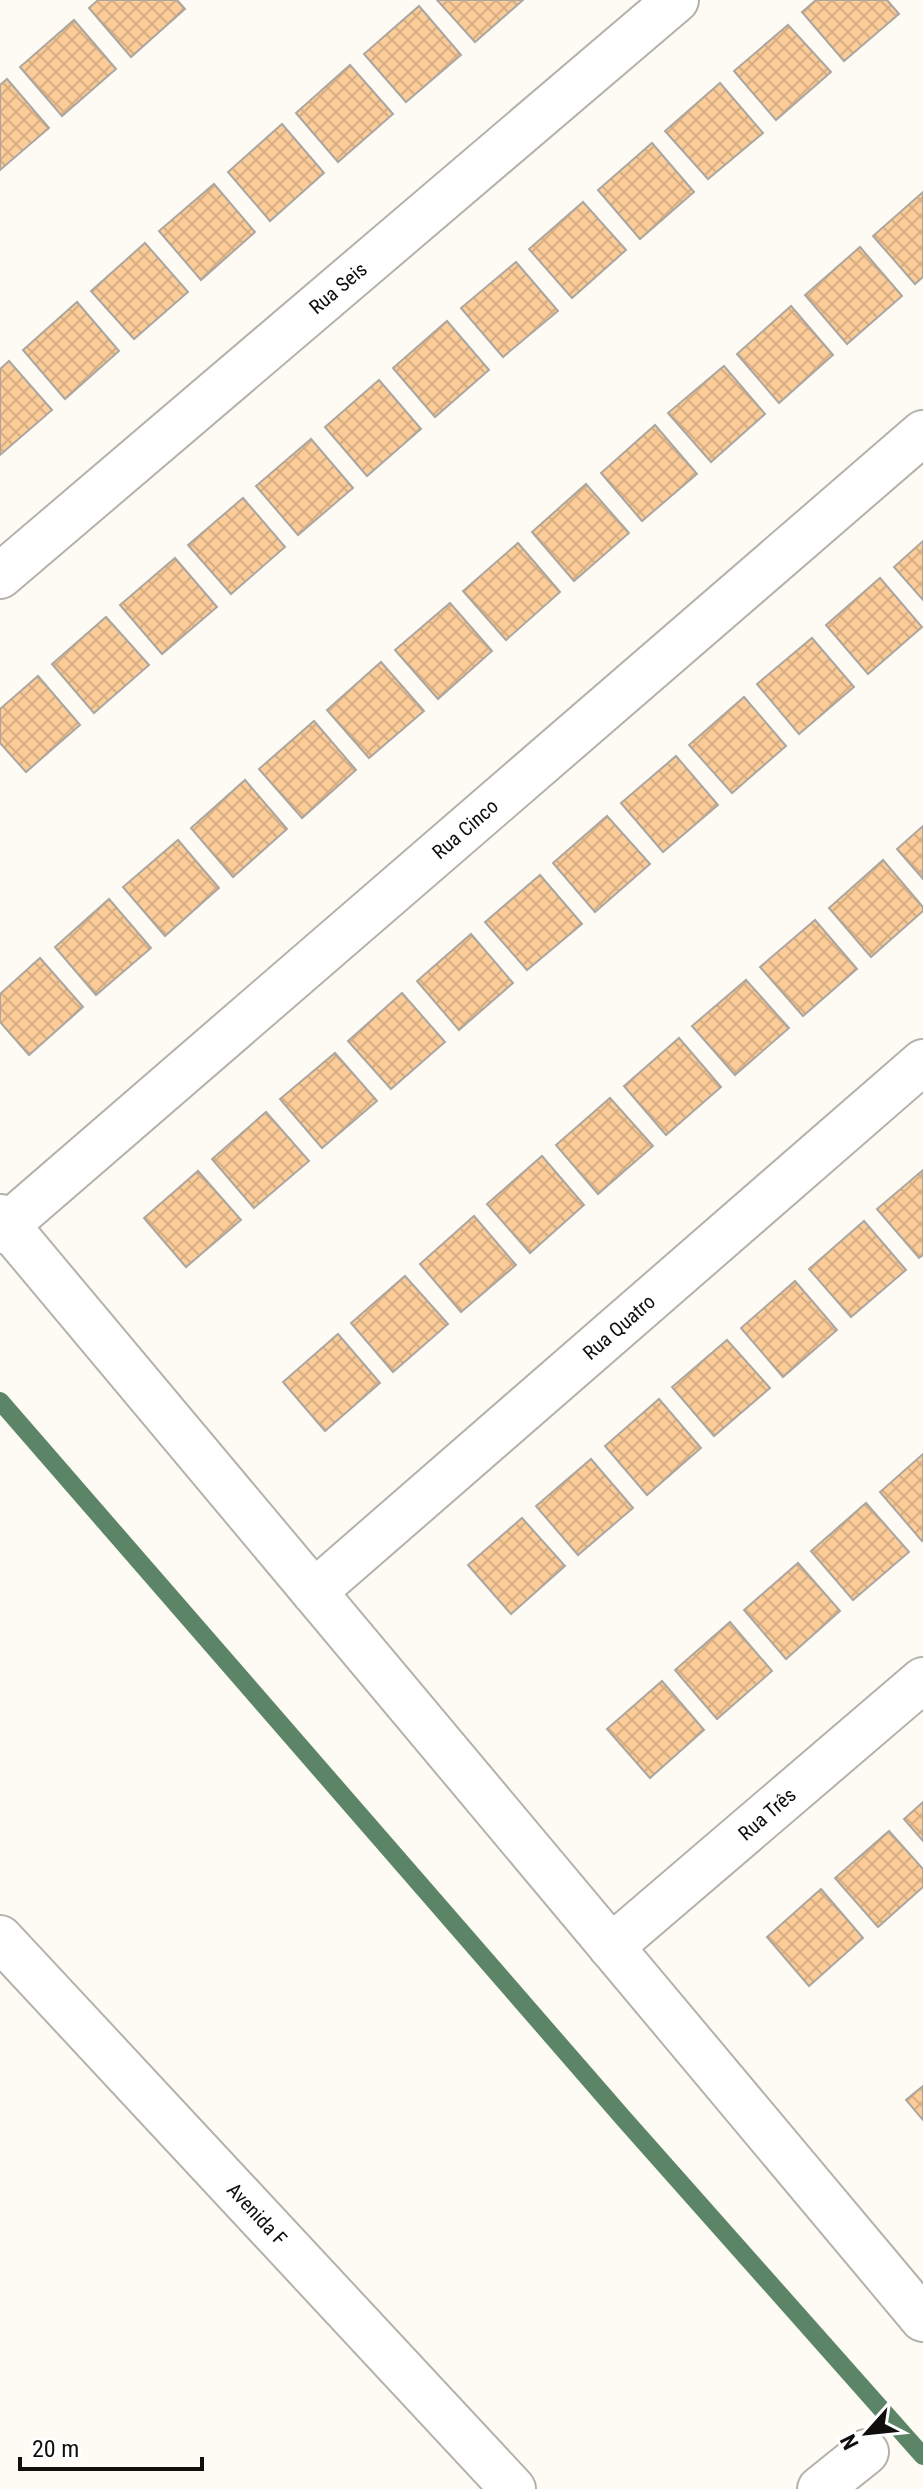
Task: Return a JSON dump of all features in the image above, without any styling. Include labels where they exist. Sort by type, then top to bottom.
[{"type":"street","name":"Rua Seis","points":[[0,576],[676,0]]},
{"type":"street","name":"Rua Cinco","points":[[2,1225],[923,433]]},
{"type":"street","name":"Rua Quatro","points":[[314,1592],[923,1062]]},
{"type":"street","points":[[2,1225],[611,1947],[919,2305]]},
{"type":"street","name":"Rua Três","points":[[611,1947],[923,1680]]},
{"type":"street","name":"Avenida F","points":[[0,1938],[513,2489]]},
{"type":"street","points":[[820,2489],[866,2452]]},
{"type":"building","points":[[98,0],[177,0],[185,9],[131,57],[89,8]]},
{"type":"building","points":[[437,0],[523,0],[475,42]]},
{"type":"building","points":[[816,0],[887,0],[899,14],[844,61],[802,12]]},
{"type":"building","points":[[419,6],[461,55],[406,102],[364,54]]},
{"type":"building","points":[[74,20],[116,69],[62,116],[20,67]]},
{"type":"building","points":[[788,25],[831,72],[776,120],[734,71]]},
{"type":"building","points":[[350,65],[393,114],[338,162],[296,113]]},
{"type":"building","points":[[7,79],[49,128],[0,170],[0,85]]},
{"type":"building","points":[[720,83],[763,133],[708,179],[665,131]]},
{"type":"building","points":[[282,124],[324,173],[270,221],[228,172]]},
{"type":"building","points":[[652,143],[694,192],[640,239],[598,190]]},
{"type":"building","points":[[214,184],[255,232],[201,280],[159,231]]},
{"type":"building","points":[[923,192],[923,277],[915,284],[873,236]]},
{"type":"building","points":[[583,202],[626,250],[572,298],[529,249]]},
{"type":"building","points":[[145,243],[188,292],[134,339],[91,291]]},
{"type":"building","points":[[860,247],[902,296],[847,344],[805,295]]},
{"type":"building","points":[[516,262],[558,311],[503,357],[461,308]]},
{"type":"building","points":[[77,302],[119,351],[65,399],[23,350]]},
{"type":"building","points":[[791,306],[833,355],[779,403],[737,354]]},
{"type":"building","points":[[447,321],[489,370],[435,417],[393,368]]},
{"type":"building","points":[[9,361],[52,410],[0,455],[0,369]]},
{"type":"building","points":[[724,366],[765,414],[711,462],[668,413]]},
{"type":"building","points":[[379,380],[421,429],[367,476],[325,427]]},
{"type":"building","points":[[655,425],[697,474],[642,521],[601,473]]},
{"type":"building","points":[[311,439],[353,488],[298,535],[256,486]]},
{"type":"building","points":[[586,484],[629,533],[574,581],[532,532]]},
{"type":"building","points":[[243,498],[285,547],[231,594],[188,545]]},
{"type":"building","points":[[923,541],[923,600],[894,567]]},
{"type":"building","points":[[518,543],[560,592],[506,640],[463,591]]},
{"type":"building","points":[[175,558],[217,607],[162,654],[120,605]]},
{"type":"building","points":[[880,578],[922,627],[868,674],[826,625]]},
{"type":"building","points":[[450,603],[492,651],[438,699],[395,650]]},
{"type":"building","points":[[106,617],[149,665],[94,713],[52,664]]},
{"type":"building","points":[[812,638],[854,687],[799,734],[757,684]]},
{"type":"building","points":[[381,662],[424,711],[369,758],[327,710]]},
{"type":"building","points":[[38,676],[80,725],[26,772],[0,743],[0,709]]},
{"type":"building","points":[[744,697],[786,746],[732,793],[689,745]]},
{"type":"building","points":[[314,721],[356,770],[302,818],[259,769]]},
{"type":"building","points":[[676,756],[718,805],[663,852],[621,803]]},
{"type":"building","points":[[245,780],[287,829],[233,877],[191,828]]},
{"type":"building","points":[[607,816],[650,864],[595,912],[553,863]]},
{"type":"building","points":[[923,826],[923,879],[897,849]]},
{"type":"building","points":[[178,840],[219,888],[165,936],[123,887]]},
{"type":"building","points":[[883,860],[923,907],[923,911],[871,957],[829,908]]},
{"type":"building","points":[[540,875],[582,924],[527,970],[485,922]]},
{"type":"building","points":[[109,899],[151,948],[96,995],[55,947]]},
{"type":"building","points":[[815,920],[857,969],[803,1016],[760,967]]},
{"type":"building","points":[[471,934],[513,983],[459,1030],[417,981]]},
{"type":"building","points":[[40,958],[83,1007],[29,1055],[0,1022],[0,994]]},
{"type":"building","points":[[746,980],[789,1028],[735,1075],[692,1026]]},
{"type":"building","points":[[402,993],[445,1042],[391,1089],[348,1041]]},
{"type":"building","points":[[679,1038],[721,1087],[666,1135],[624,1086]]},
{"type":"building","points":[[335,1053],[377,1101],[322,1148],[280,1099]]},
{"type":"building","points":[[610,1098],[653,1146],[598,1194],[556,1145]]},
{"type":"building","points":[[266,1112],[309,1161],[254,1208],[212,1159]]},
{"type":"building","points":[[542,1156],[584,1205],[530,1253],[487,1204]]},
{"type":"building","points":[[923,1170],[923,1255],[919,1258],[877,1209]]},
{"type":"building","points":[[198,1171],[241,1220],[186,1267],[144,1218]]},
{"type":"building","points":[[474,1216],[516,1265],[461,1312],[420,1264]]},
{"type":"building","points":[[864,1221],[906,1270],[851,1317],[809,1269]]},
{"type":"building","points":[[405,1276],[448,1324],[393,1372],[351,1323]]},
{"type":"building","points":[[795,1281],[837,1330],[783,1377],[741,1328]]},
{"type":"building","points":[[338,1334],[380,1383],[325,1431],[283,1382]]},
{"type":"building","points":[[727,1340],[770,1388],[714,1436],[672,1387]]},
{"type":"building","points":[[659,1399],[701,1448],[647,1495],[605,1446]]},
{"type":"building","points":[[923,1454],[923,1540],[922,1541],[880,1492]]},
{"type":"building","points":[[591,1459],[633,1508],[578,1555],[536,1506]]},
{"type":"building","points":[[866,1503],[909,1552],[853,1600],[811,1551]]},
{"type":"building","points":[[522,1518],[565,1566],[511,1614],[468,1565]]},
{"type":"building","points":[[798,1563],[840,1611],[786,1659],[744,1610]]},
{"type":"building","points":[[730,1622],[772,1671],[717,1719],[675,1670]]},
{"type":"building","points":[[662,1681],[704,1730],[650,1778],[607,1729]]},
{"type":"building","points":[[923,1802],[923,1841],[904,1819]]},
{"type":"building","points":[[889,1831],[923,1869],[923,1887],[878,1927],[835,1878]]},
{"type":"building","points":[[821,1889],[863,1938],[809,1986],[767,1937]]},
{"type":"building","points":[[923,2086],[923,2120],[906,2100]]},
{"type":"waterway","points":[[0,1401],[624,2119],[923,2456]]}]
